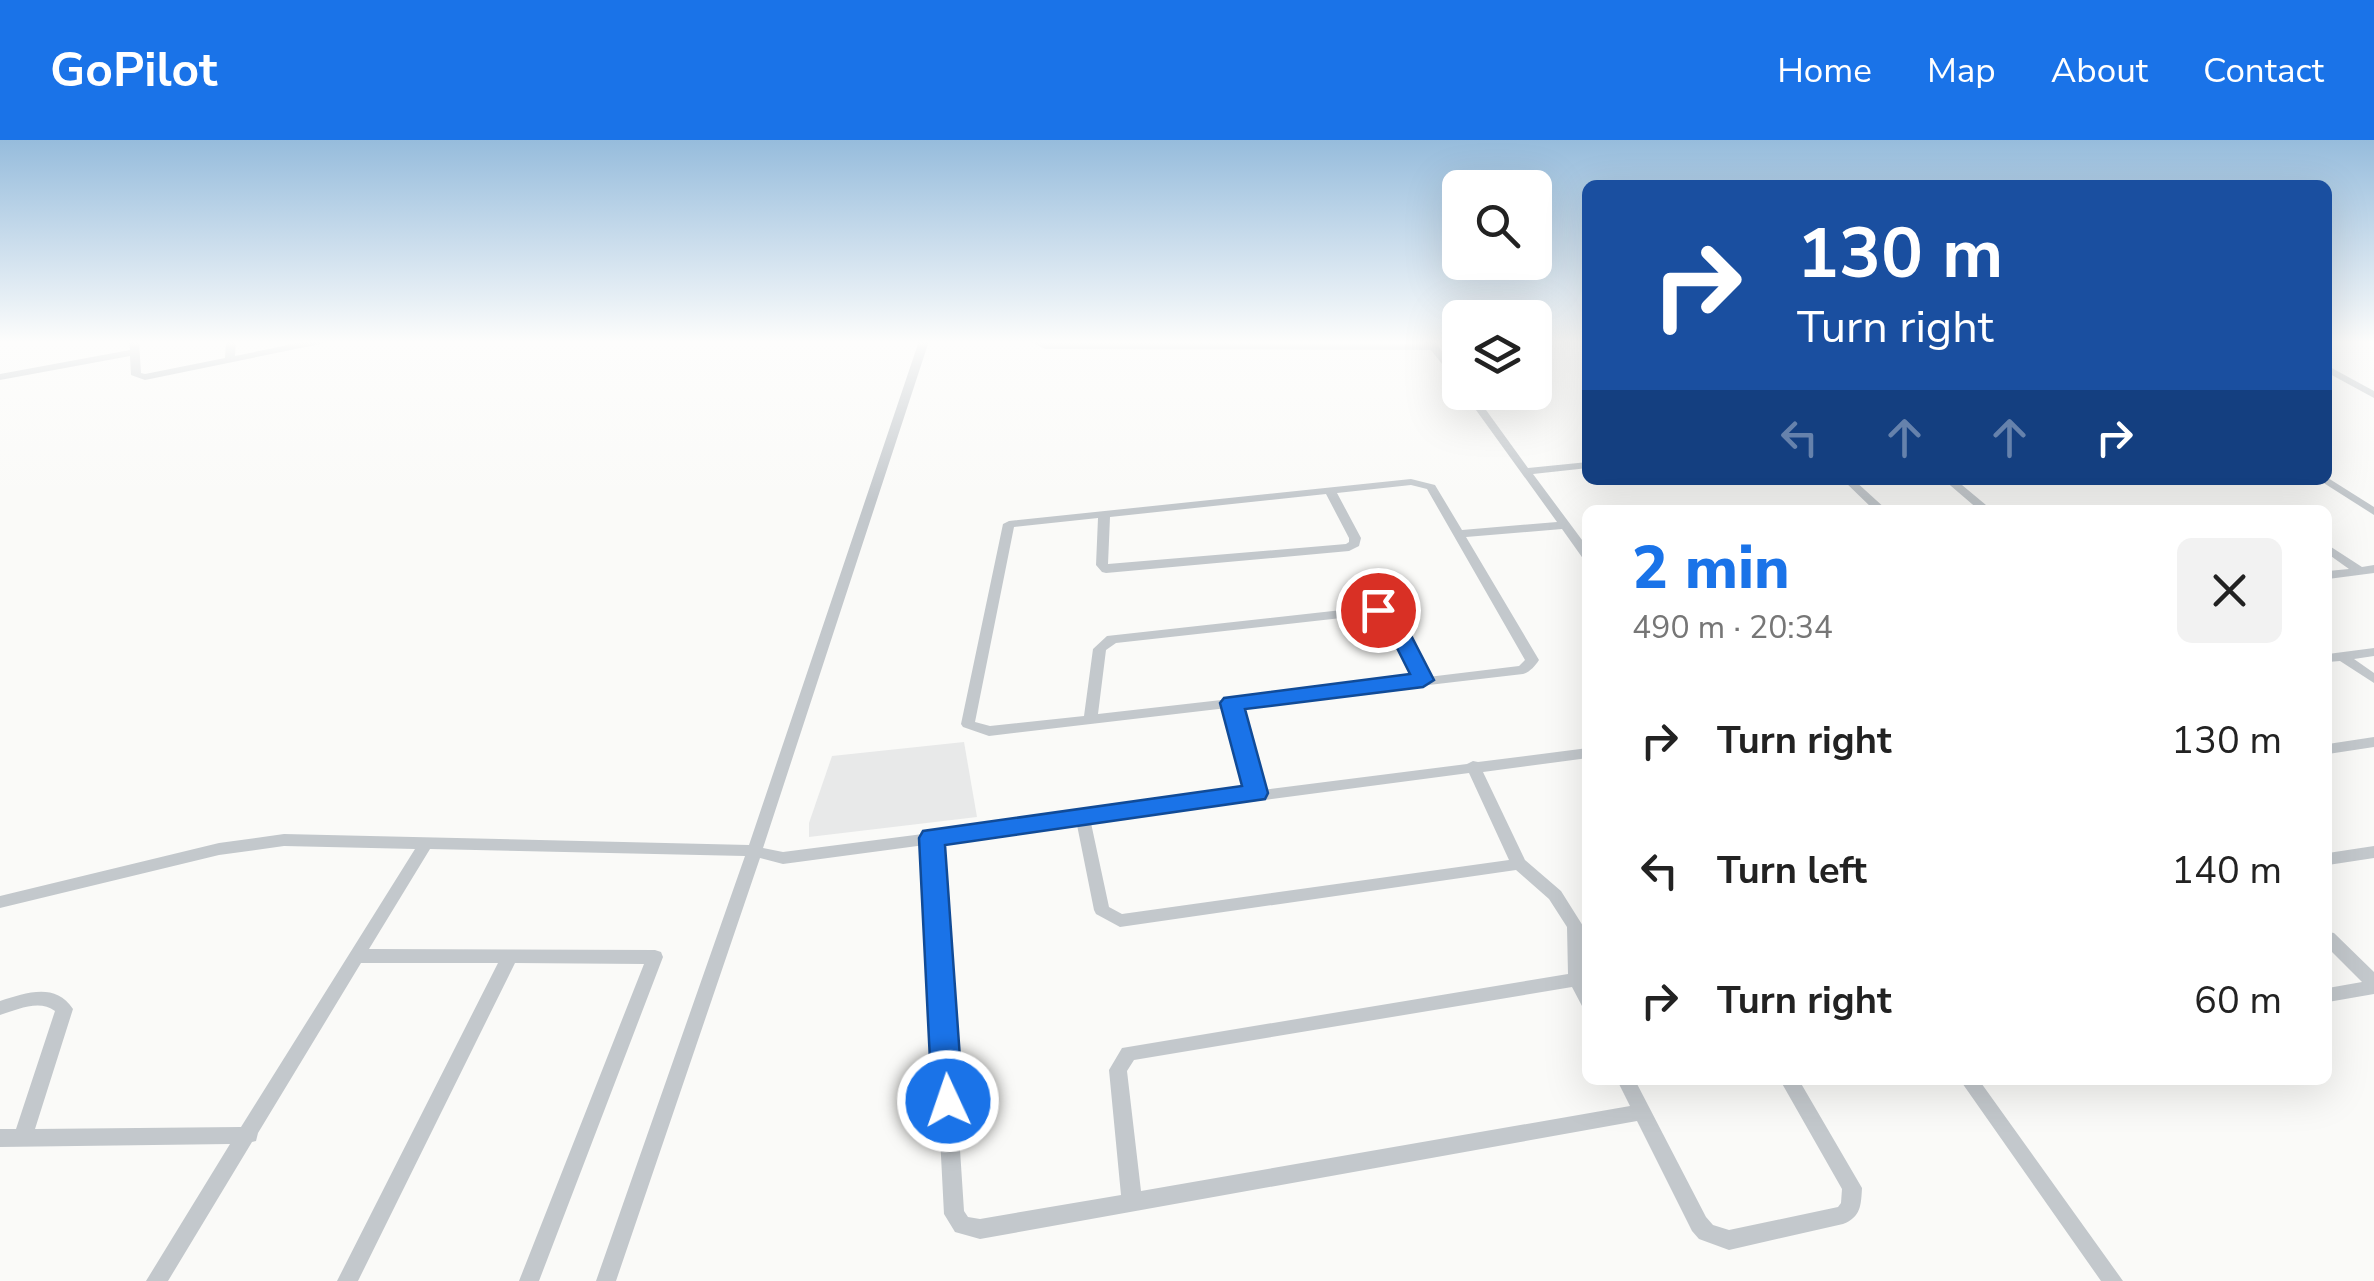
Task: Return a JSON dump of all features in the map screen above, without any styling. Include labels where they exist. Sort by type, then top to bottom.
[{"type":"street","points":[[606,1281],[906,394]]},
{"type":"street","points":[[1481,410],[1582,549]]},
{"type":"street","points":[[1527,471],[1582,466]]},
{"type":"street","points":[[1423,483],[1431,487],[1532,660],[1522,670],[981,731],[972,728],[965,718],[1009,524],[1330,491],[1423,483]]},
{"type":"street","points":[[1854,485],[1876,505]]},
{"type":"street","points":[[1955,485],[1980,505]]},
{"type":"street","points":[[2332,485],[2374,512]]},
{"type":"street","points":[[1104,513],[1102,565],[1116,570],[1356,544],[1330,491]]},
{"type":"street","points":[[1458,534],[1564,526]]},
{"type":"street","points":[[2332,553],[2359,570]]},
{"type":"street","points":[[2332,573],[2374,568]]},
{"type":"street","points":[[1092,718],[1100,649],[1112,639],[1378,610],[1392,616],[1423,680]]},
{"type":"street","points":[[2335,657],[2374,652]]},
{"type":"street","points":[[2335,657],[2374,679]]},
{"type":"street","points":[[1232,703],[1256,793]]},
{"type":"street","points":[[2332,748],[2374,742]]},
{"type":"street","points":[[0,902],[258,842],[754,850],[783,858],[1256,793],[1582,754]]},
{"type":"street","points":[[1473,766],[1519,864],[1565,906],[1579,942],[1577,979],[1582,989]]},
{"type":"street","points":[[1083,819],[1102,910],[1120,921],[1519,864]]},
{"type":"street","points":[[932,838],[954,1214],[962,1224],[980,1228],[1642,1112]]},
{"type":"street","points":[[156,1281],[249,1136],[425,845]]},
{"type":"street","points":[[2332,858],[2374,852]]},
{"type":"street","points":[[2332,942],[2374,985]]},
{"type":"street","points":[[357,956],[508,960],[655,957],[529,1281]]},
{"type":"street","points":[[347,1281],[508,960]]},
{"type":"street","points":[[1132,1202],[1118,1070],[1128,1053],[1137,1048],[1577,979]]},
{"type":"street","points":[[2332,993],[2374,985]]},
{"type":"street","points":[[0,1008],[39,997],[52,998],[64,1008],[24,1134]]},
{"type":"street","points":[[1628,1085],[1699,1224],[1718,1239],[1729,1240],[1843,1215],[1851,1207],[1852,1188],[1792,1085]]},
{"type":"street","points":[[1973,1085],[2113,1281]]},
{"type":"street","points":[[0,1138],[24,1134],[249,1136]]},
{"type":"shaded area","points":[[964,742],[977,817],[809,837],[809,823],[832,756]]},
{"type":"route","points":[[948,1101],[932,838],[1256,793],[1232,703],[1423,680],[1392,616],[1378,610]]}]
